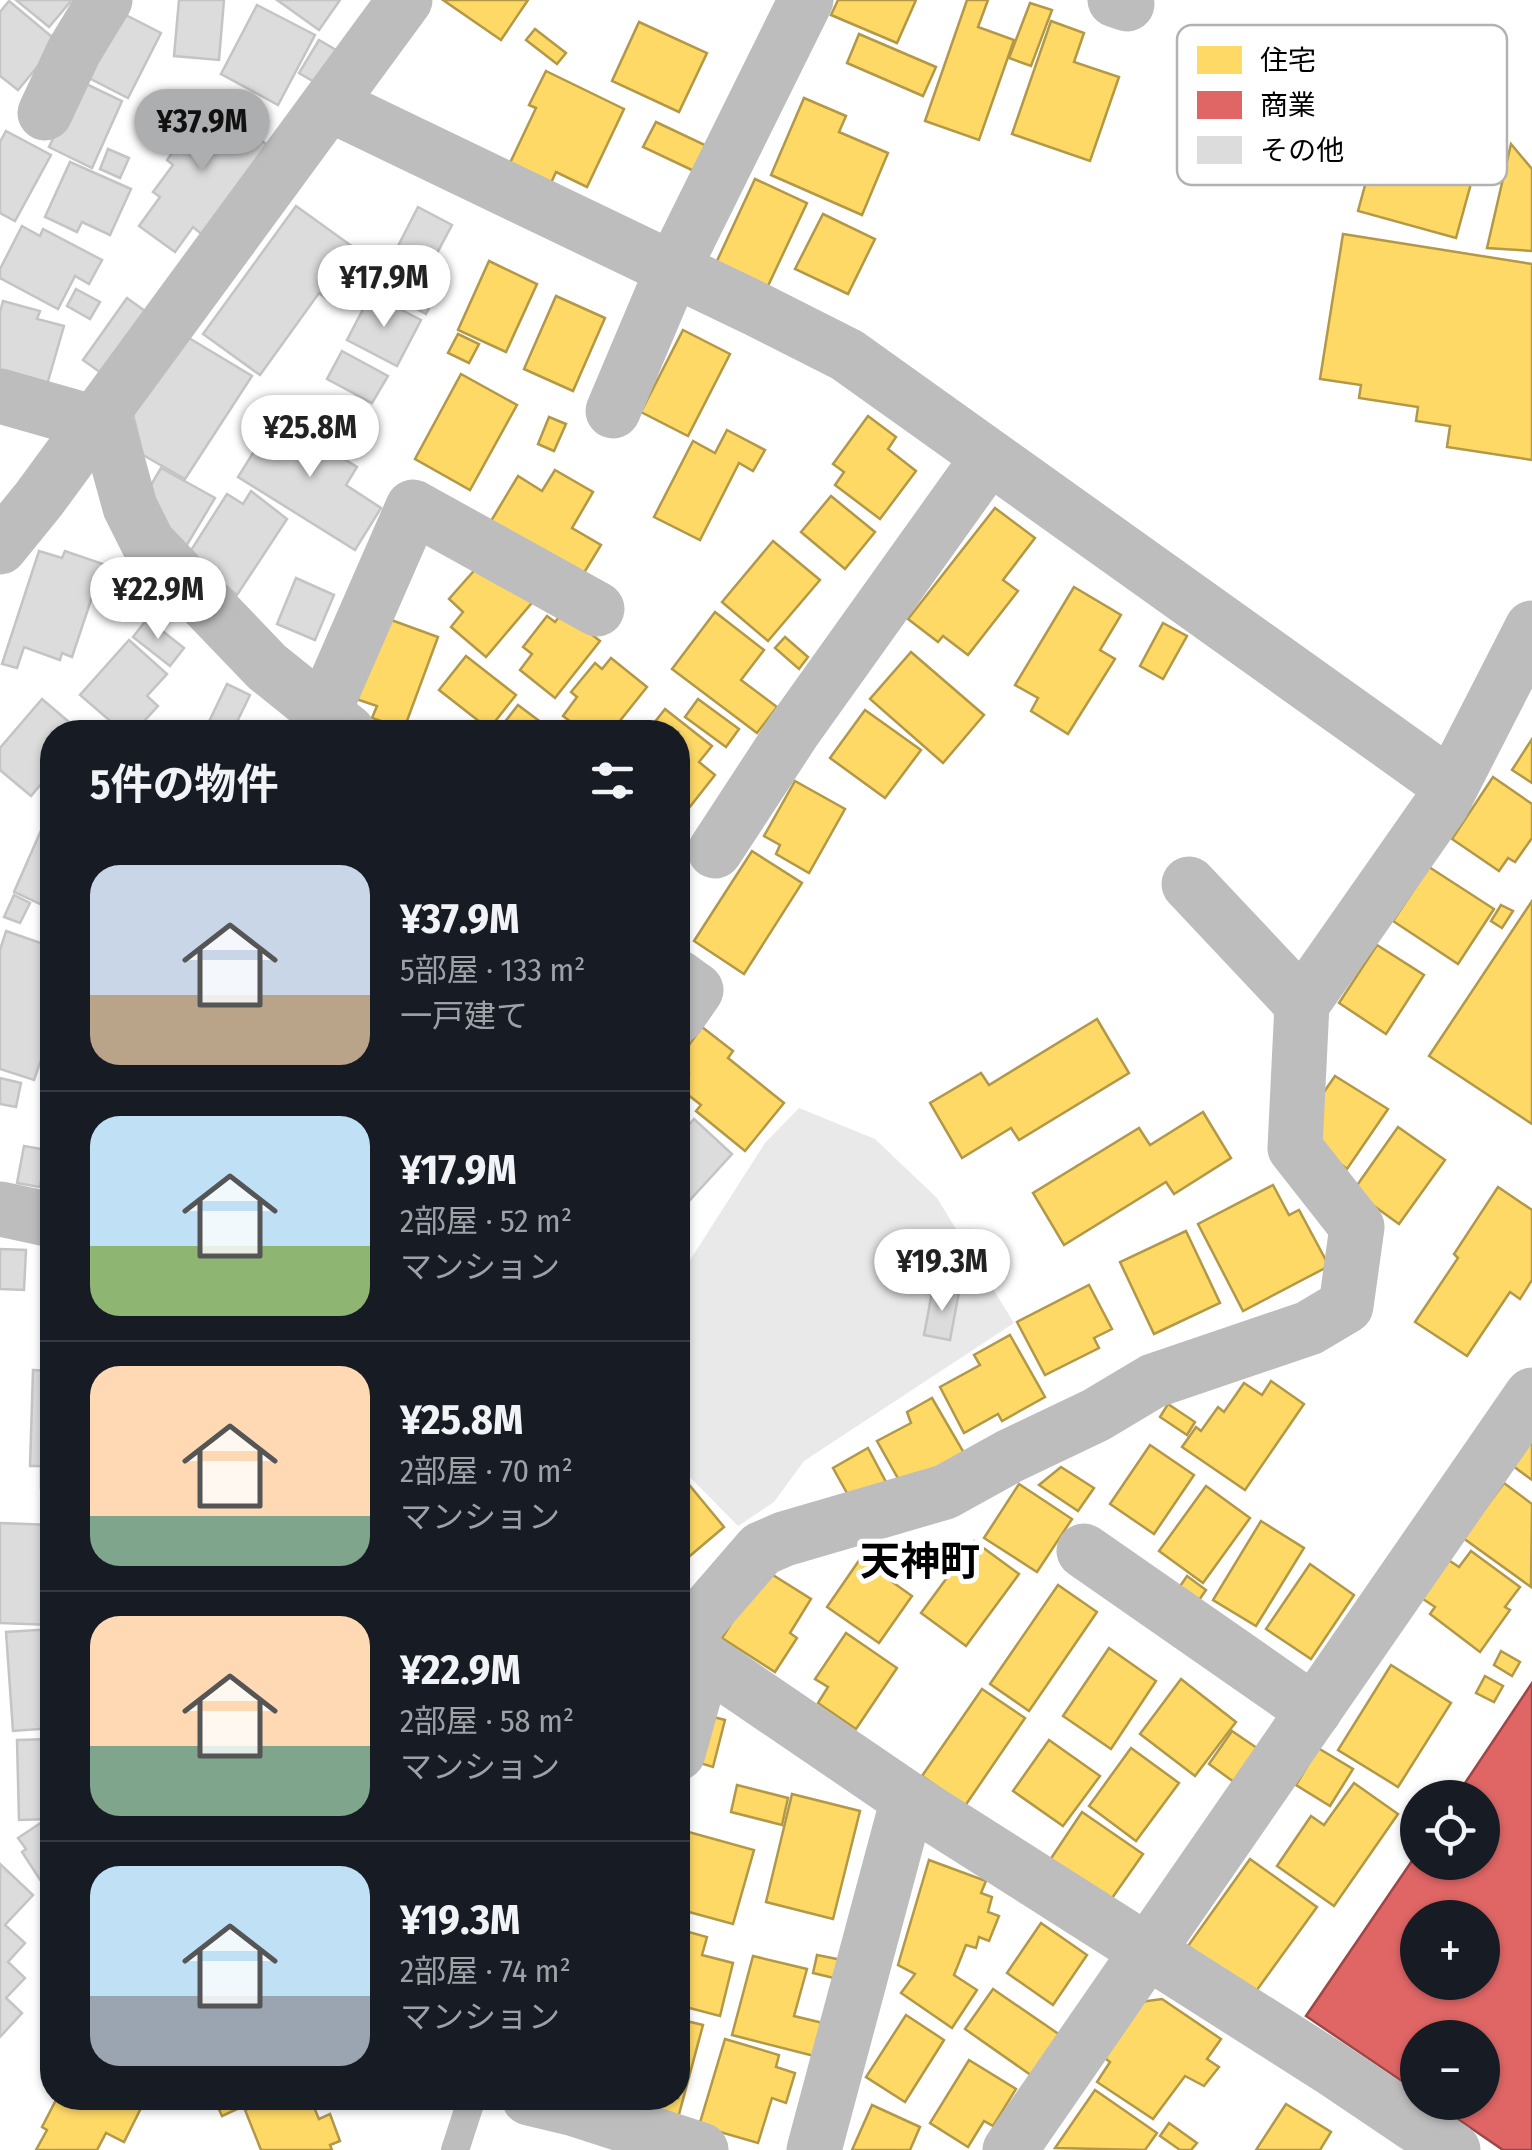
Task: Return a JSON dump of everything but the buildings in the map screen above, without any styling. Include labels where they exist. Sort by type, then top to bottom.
[{"type":"street","points":[[45,113],[74,51],[105,0]]},
{"type":"street","points":[[0,547],[405,0]]},
{"type":"street","points":[[613,412],[673,269],[806,0]]},
{"type":"street","points":[[328,104],[847,356],[1451,786]]},
{"type":"street","points":[[0,396],[95,422],[110,434],[130,508],[148,544],[267,668],[332,720]]},
{"type":"street","points":[[715,851],[794,730],[989,457]]},
{"type":"street","points":[[337,720],[413,506],[597,609]]},
{"type":"street","points":[[690,1642],[761,1549],[945,1492],[1096,1416],[1153,1381],[1310,1328],[1346,1306],[1358,1227],[1296,1148],[1302,1004],[1442,804],[1532,628]]},
{"type":"street","points":[[1188,884],[1302,1004]]},
{"type":"street","points":[[0,1209],[40,1217]]},
{"type":"street","points":[[1010,2150],[1532,1395]]},
{"type":"street","points":[[1084,1551],[1314,1711]]},
{"type":"street","points":[[690,1644],[908,1798],[1148,1952],[1386,2132],[1453,2150]]},
{"type":"street","points":[[814,2150],[908,1798]]},
{"type":"street","points":[[585,2110],[685,2148]]},
{"type":"lane","points":[[455,2150],[468,2110]]},
{"type":"shaded area","points":[[799,1108],[875,1139],[937,1198],[1014,1323],[804,1461],[774,1502],[738,1526],[690,1477],[690,1260],[765,1143]]},
{"type":"district","name":"天神町","points":[[920,1561]]}]
